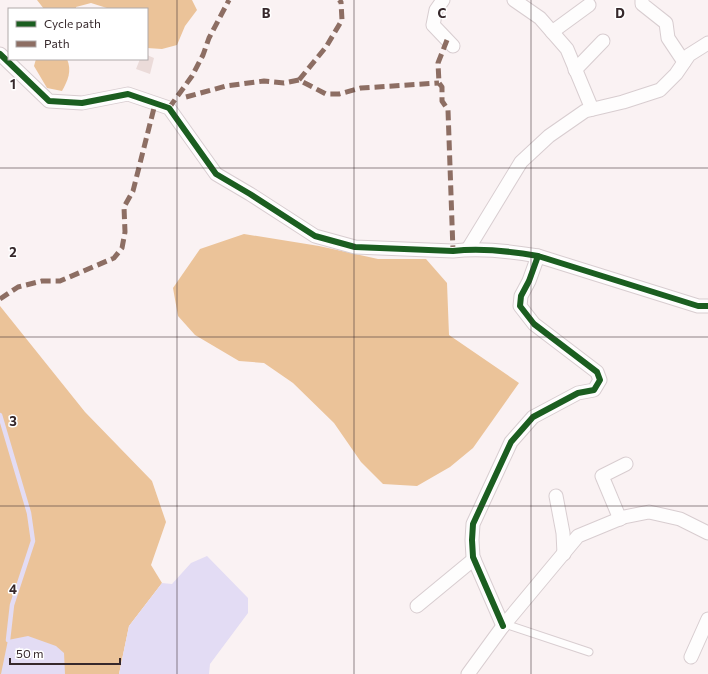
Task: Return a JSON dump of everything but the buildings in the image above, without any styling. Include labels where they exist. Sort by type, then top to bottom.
[{"type":"street","points":[[444,0],[436,10],[433,26],[453,46]]},
{"type":"street","points":[[514,0],[540,18],[567,49],[592,109]]},
{"type":"street","points":[[642,0],[642,4],[666,23],[668,38],[684,62]]},
{"type":"street","points":[[552,32],[589,6]]},
{"type":"street","points":[[575,70],[603,41]]},
{"type":"street","points":[[468,249],[492,206],[521,162],[549,136],[585,111],[623,102],[660,90],[676,74],[689,55],[708,43]]},
{"type":"street","points":[[0,54],[49,101],[82,103],[128,94],[169,108],[216,174],[315,236],[356,247],[453,251],[468,249],[515,252],[538,256],[698,306],[708,306]]},
{"type":"street","points":[[504,625],[474,559],[472,540],[473,524],[511,442],[533,417],[578,393],[594,390],[600,380],[597,372],[534,324],[520,306],[521,296],[538,256]]},
{"type":"street","points":[[620,519],[602,476],[626,464]]},
{"type":"street","points":[[556,496],[563,533],[564,554]]},
{"type":"street","points":[[468,674],[504,625],[578,536],[620,519],[649,512],[680,520],[708,533]]},
{"type":"street","points":[[416,606],[474,559]]},
{"type":"street","points":[[691,657],[708,618]]},
{"type":"lane","points":[[504,625],[589,652]]},
{"type":"shaded area","points":[[37,0],[192,0],[197,10],[185,26],[177,45],[162,49],[148,48],[148,8],[107,8],[91,3],[76,8],[43,8]]},
{"type":"shaded area","points":[[36,60],[67,60],[69,75],[62,91],[47,88],[34,66]]},
{"type":"shaded area","points":[[244,234],[319,246],[378,259],[426,259],[447,283],[449,335],[519,383],[473,448],[450,467],[417,486],[383,484],[361,462],[334,423],[293,383],[264,363],[239,361],[195,335],[178,316],[173,288],[200,249]]},
{"type":"shaded area","points":[[0,306],[85,412],[152,481],[166,522],[151,565],[162,583],[129,626],[119,674],[0,674]]},
{"type":"shaded area","points":[[207,556],[248,598],[248,613],[210,664],[209,674],[119,674],[129,626],[162,583],[172,584],[191,563]]},
{"type":"shaded area","points":[[28,636],[56,646],[64,653],[65,674],[1,674],[8,640]]},
{"type":"waterway","points":[[0,415],[29,513],[33,541],[12,605],[8,640]]},
{"type":"marked path","points":[[169,108],[192,76],[203,55],[209,38],[229,0]]},
{"type":"marked path","points":[[299,80],[326,47],[342,20],[341,2],[339,0]]},
{"type":"marked path","points":[[447,40],[438,63],[439,83],[442,87],[442,101],[448,110],[453,251]]},
{"type":"marked path","points":[[186,97],[226,86],[264,81],[284,83],[299,80],[326,94],[339,94],[361,88],[439,83]]},
{"type":"marked path","points":[[0,299],[18,287],[42,281],[60,281],[114,258],[122,248],[125,232],[124,207],[133,191],[155,104]]},
{"type":"cycle path","points":[[0,54],[49,101],[82,103],[128,94],[169,108],[216,174],[315,236],[355,247],[453,251],[506,251],[538,256],[698,306],[708,306]]},
{"type":"cycle path","points":[[503,626],[473,557],[473,524],[511,442],[533,417],[578,393],[594,390],[600,380],[597,372],[534,324],[520,306],[521,296],[529,281],[538,256]]}]
